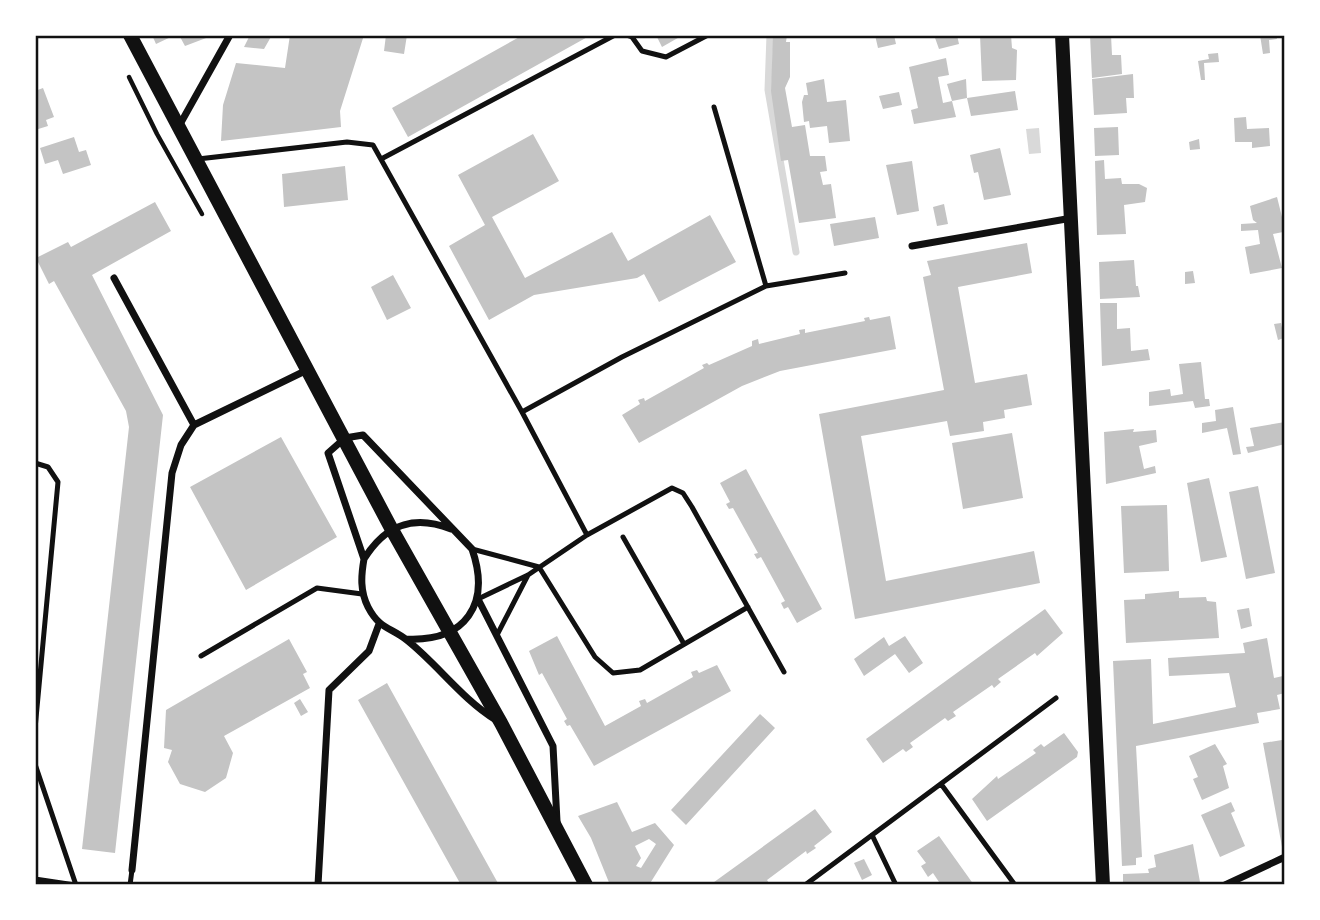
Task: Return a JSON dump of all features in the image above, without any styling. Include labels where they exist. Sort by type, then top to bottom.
[{"type":"main road","points":[[130,35],[391,528],[557,825],[586,885]]},
{"type":"main road","points":[[1062,35],[1103,885]]},
{"type":"street","points":[[178,128],[230,35]]},
{"type":"street","points":[[912,246],[1072,218]]},
{"type":"street","points":[[114,278],[194,425]]},
{"type":"street","points":[[132,870],[172,473],[181,445],[194,425],[307,369]]},
{"type":"street","points":[[406,639],[428,640],[451,632],[467,619],[478,599],[480,574],[471,549],[363,435],[345,438],[328,453],[364,559],[362,594],[379,624],[406,639],[476,708],[501,723]]},
{"type":"street","points":[[364,559],[375,541],[391,528],[412,521],[434,522],[455,531]]},
{"type":"street","points":[[478,599],[553,746],[557,825]]},
{"type":"street","points":[[318,885],[325,713],[329,690],[369,652],[379,624]]},
{"type":"street","points":[[1225,885],[1285,857]]},
{"type":"lane","points":[[383,158],[615,35]]},
{"type":"lane","points":[[626,35],[632,37],[642,51],[666,57],[708,35]]},
{"type":"lane","points":[[714,107],[766,286]]},
{"type":"lane","points":[[195,160],[347,142],[373,145],[383,158],[587,535]]},
{"type":"lane","points":[[522,412],[622,357],[766,286],[845,272]]},
{"type":"lane","points":[[35,463],[48,467],[58,482],[35,729]]},
{"type":"lane","points":[[478,599],[528,575],[587,535],[672,488],[683,493],[784,672]]},
{"type":"lane","points":[[624,537],[684,644]]},
{"type":"lane","points":[[471,549],[539,567],[595,657],[613,673],[640,670],[748,607]]},
{"type":"lane","points":[[496,635],[528,575]]},
{"type":"lane","points":[[201,656],[317,588],[362,594]]},
{"type":"lane","points":[[805,885],[1056,698]]},
{"type":"lane","points":[[35,764],[76,885],[35,879]]},
{"type":"lane","points":[[941,784],[1015,885]]},
{"type":"lane","points":[[872,835],[896,885]]},
{"type":"lane","points":[[130,885],[132,870]]},
{"type":"path","points":[[129,76],[178,171]]},
{"type":"shaded area","points":[[1039,128],[1041,153],[1029,154],[1026,129]]},
{"type":"building","points":[[152,35],[175,35],[156,44]]},
{"type":"building","points":[[179,35],[214,35],[185,46]]},
{"type":"building","points":[[250,35],[272,35],[264,49],[244,47]]},
{"type":"building","points":[[290,35],[364,35],[340,111],[341,127],[221,141],[223,105],[236,63],[285,68]]},
{"type":"building","points":[[386,35],[407,35],[404,54],[384,51]]},
{"type":"building","points":[[523,35],[591,35],[408,137],[392,108]]},
{"type":"building","points":[[656,35],[683,35],[662,47]]},
{"type":"building","points":[[773,35],[787,35],[786,42],[790,42],[790,77],[785,88],[792,127],[805,125],[810,156],[825,156],[827,171],[820,172],[823,185],[831,184],[836,218],[799,223],[788,160],[781,161],[771,91]]},
{"type":"building","points":[[875,35],[894,35],[896,44],[878,48]]},
{"type":"building","points":[[934,35],[957,35],[959,44],[939,49]]},
{"type":"building","points":[[980,35],[1011,35],[1012,48],[1017,50],[1016,80],[982,81]]},
{"type":"building","points":[[1090,35],[1111,35],[1112,55],[1121,55],[1122,74],[1092,78]]},
{"type":"building","points":[[1260,35],[1276,35],[1277,39],[1269,40],[1270,53],[1263,54]]},
{"type":"building","points":[[1218,53],[1219,62],[1204,63],[1205,80],[1201,80],[1198,61],[1209,59],[1208,54]]},
{"type":"building","points":[[946,58],[949,75],[938,77],[943,103],[952,101],[956,117],[914,124],[911,110],[918,108],[909,67]]},
{"type":"building","points":[[1133,74],[1134,98],[1126,98],[1127,113],[1094,115],[1092,79]]},
{"type":"building","points":[[824,79],[827,102],[846,100],[850,141],[829,143],[827,126],[810,128],[809,121],[804,122],[802,102],[804,95],[808,95],[806,83]]},
{"type":"building","points":[[966,79],[967,98],[952,101],[947,84]]},
{"type":"building","points":[[43,88],[54,117],[46,120],[48,126],[35,130],[35,91]]},
{"type":"building","points":[[1015,91],[1018,110],[971,116],[967,98]]},
{"type":"building","points":[[899,92],[902,105],[883,109],[879,96]]},
{"type":"building","points":[[1246,117],[1247,129],[1269,128],[1270,146],[1252,148],[1252,142],[1235,142],[1234,118]]},
{"type":"building","points":[[1118,127],[1119,155],[1095,156],[1094,128]]},
{"type":"building","points":[[533,134],[559,181],[492,217],[525,278],[612,232],[628,261],[710,215],[736,262],[659,302],[644,274],[637,278],[534,295],[489,320],[449,246],[485,225],[458,175]]},
{"type":"building","points":[[74,137],[79,152],[86,150],[91,165],[63,174],[58,160],[45,164],[40,148]]},
{"type":"building","points":[[1199,139],[1200,149],[1190,150],[1189,142]]},
{"type":"building","points":[[1000,148],[1011,195],[984,200],[978,172],[974,173],[970,155]]},
{"type":"building","points":[[1104,160],[1105,179],[1121,178],[1122,184],[1139,184],[1147,188],[1145,202],[1124,205],[1126,234],[1097,235],[1095,161]]},
{"type":"building","points":[[912,161],[919,211],[897,215],[886,165]]},
{"type":"building","points":[[345,166],[348,200],[284,207],[282,174]]},
{"type":"building","points":[[1277,197],[1284,225],[1283,232],[1273,234],[1282,268],[1250,274],[1245,247],[1260,244],[1258,230],[1241,231],[1241,224],[1257,223],[1253,220],[1250,206]]},
{"type":"building","points":[[155,202],[171,231],[92,275],[163,415],[115,853],[82,849],[129,427],[126,411],[54,281],[49,284],[36,258],[68,242],[71,247]]},
{"type":"building","points":[[944,204],[948,224],[937,226],[933,207]]},
{"type":"building","points":[[875,217],[879,238],[834,246],[830,224]]},
{"type":"building","points":[[1027,243],[1032,273],[958,287],[975,383],[1027,374],[1032,405],[1004,410],[1005,418],[983,422],[984,431],[950,436],[947,421],[861,436],[886,581],[1034,551],[1040,583],[855,619],[819,414],[944,390],[923,277],[931,275],[927,261]]},
{"type":"building","points":[[1134,260],[1136,286],[1140,297],[1100,299],[1099,262]]},
{"type":"building","points":[[1193,271],[1195,283],[1185,284],[1185,272]]},
{"type":"building","points":[[393,275],[411,308],[387,320],[371,287]]},
{"type":"building","points":[[1100,303],[1117,303],[1117,329],[1130,328],[1131,351],[1148,349],[1150,360],[1102,366]]},
{"type":"building","points":[[890,316],[896,349],[780,371],[742,386],[639,443],[622,415],[640,404],[638,400],[644,398],[645,401],[704,368],[702,365],[709,365],[752,346],[752,341],[758,339],[759,344],[800,334],[799,330],[805,329],[805,333],[865,321],[864,318],[869,317],[870,320]]},
{"type":"building","points":[[1281,323],[1284,338],[1278,340],[1274,324]]},
{"type":"building","points":[[1201,362],[1205,399],[1209,399],[1210,406],[1195,408],[1193,401],[1149,406],[1149,392],[1170,389],[1171,396],[1183,394],[1179,364]]},
{"type":"building","points":[[1233,407],[1241,454],[1233,455],[1227,428],[1202,433],[1202,423],[1216,421],[1215,410]]},
{"type":"building","points":[[1285,422],[1285,444],[1248,453],[1246,447],[1254,446],[1250,428]]},
{"type":"building","points":[[1134,429],[1133,432],[1156,430],[1157,442],[1139,446],[1144,469],[1155,466],[1156,473],[1106,484],[1104,432]]},
{"type":"building","points":[[1012,433],[1023,498],[963,509],[952,443]]},
{"type":"building","points":[[281,437],[337,537],[246,590],[190,487]]},
{"type":"building","points":[[746,469],[822,609],[797,623],[788,607],[784,609],[781,603],[785,601],[761,557],[757,559],[754,554],[758,553],[733,508],[729,509],[726,504],[730,502],[720,483]]},
{"type":"building","points":[[1209,478],[1227,557],[1201,562],[1187,483]]},
{"type":"building","points":[[1258,486],[1275,573],[1246,579],[1229,492]]},
{"type":"building","points":[[1167,505],[1169,571],[1124,573],[1121,506]]},
{"type":"building","points":[[1179,591],[1179,598],[1206,597],[1207,601],[1216,602],[1219,638],[1126,643],[1124,600],[1145,599],[1145,594]]},
{"type":"building","points":[[1249,608],[1252,626],[1241,629],[1237,610]]},
{"type":"building","points":[[1045,609],[1063,633],[1037,656],[1035,653],[998,679],[1001,682],[994,688],[992,685],[953,712],[956,716],[948,721],[945,718],[910,743],[913,747],[906,752],[903,749],[883,763],[866,739]]},
{"type":"building","points":[[557,636],[605,726],[641,706],[639,701],[645,699],[647,703],[693,677],[691,672],[697,670],[699,673],[717,665],[731,691],[594,766],[570,725],[567,726],[564,721],[567,719],[542,673],[539,675],[529,651]]},
{"type":"building","points":[[905,636],[923,663],[909,673],[895,654],[864,676],[854,659],[884,637],[889,646]]},
{"type":"building","points":[[1267,638],[1274,678],[1283,676],[1285,685],[1285,693],[1277,695],[1280,709],[1257,713],[1259,723],[1136,746],[1142,857],[1136,858],[1136,865],[1122,866],[1113,661],[1151,659],[1153,724],[1236,707],[1229,673],[1169,676],[1168,658],[1245,653],[1243,643]]},
{"type":"building","points":[[289,639],[307,672],[303,674],[310,688],[224,736],[233,753],[226,778],[205,792],[180,784],[168,762],[172,750],[164,748],[166,710]]},
{"type":"building","points":[[387,683],[499,885],[461,885],[358,700]]},
{"type":"building","points":[[300,699],[308,712],[301,716],[294,703]]},
{"type":"building","points":[[760,714],[775,728],[686,825],[671,810]]},
{"type":"building","points":[[1064,733],[1078,752],[1077,757],[987,821],[972,799],[997,776],[998,779],[1036,753],[1033,750],[1041,744],[1044,747]]},
{"type":"building","points":[[1282,740],[1285,754],[1285,846],[1282,847],[1263,743]]},
{"type":"building","points":[[1215,744],[1227,764],[1223,766],[1229,788],[1202,800],[1193,779],[1198,777],[1189,756]]},
{"type":"building","points":[[617,802],[632,832],[655,823],[674,845],[649,885],[610,885],[591,838],[578,816]],"holes":[[[649,839],[656,844],[641,868],[636,866],[641,858],[635,846]]]},
{"type":"building","points":[[1231,802],[1235,811],[1231,813],[1245,846],[1220,857],[1201,815]]},
{"type":"building","points":[[815,809],[832,832],[814,846],[816,848],[807,854],[806,851],[767,880],[769,883],[710,885]]},
{"type":"building","points":[[939,836],[974,885],[941,885],[933,873],[928,877],[921,866],[926,863],[917,851]]},
{"type":"building","points":[[1193,844],[1200,882],[1193,885],[1123,885],[1123,874],[1149,873],[1148,869],[1156,867],[1154,855]]},
{"type":"building","points":[[864,859],[872,875],[862,880],[854,863]]},
{"type":"waterway","points":[[770,35],[768,90],[796,252]]}]
